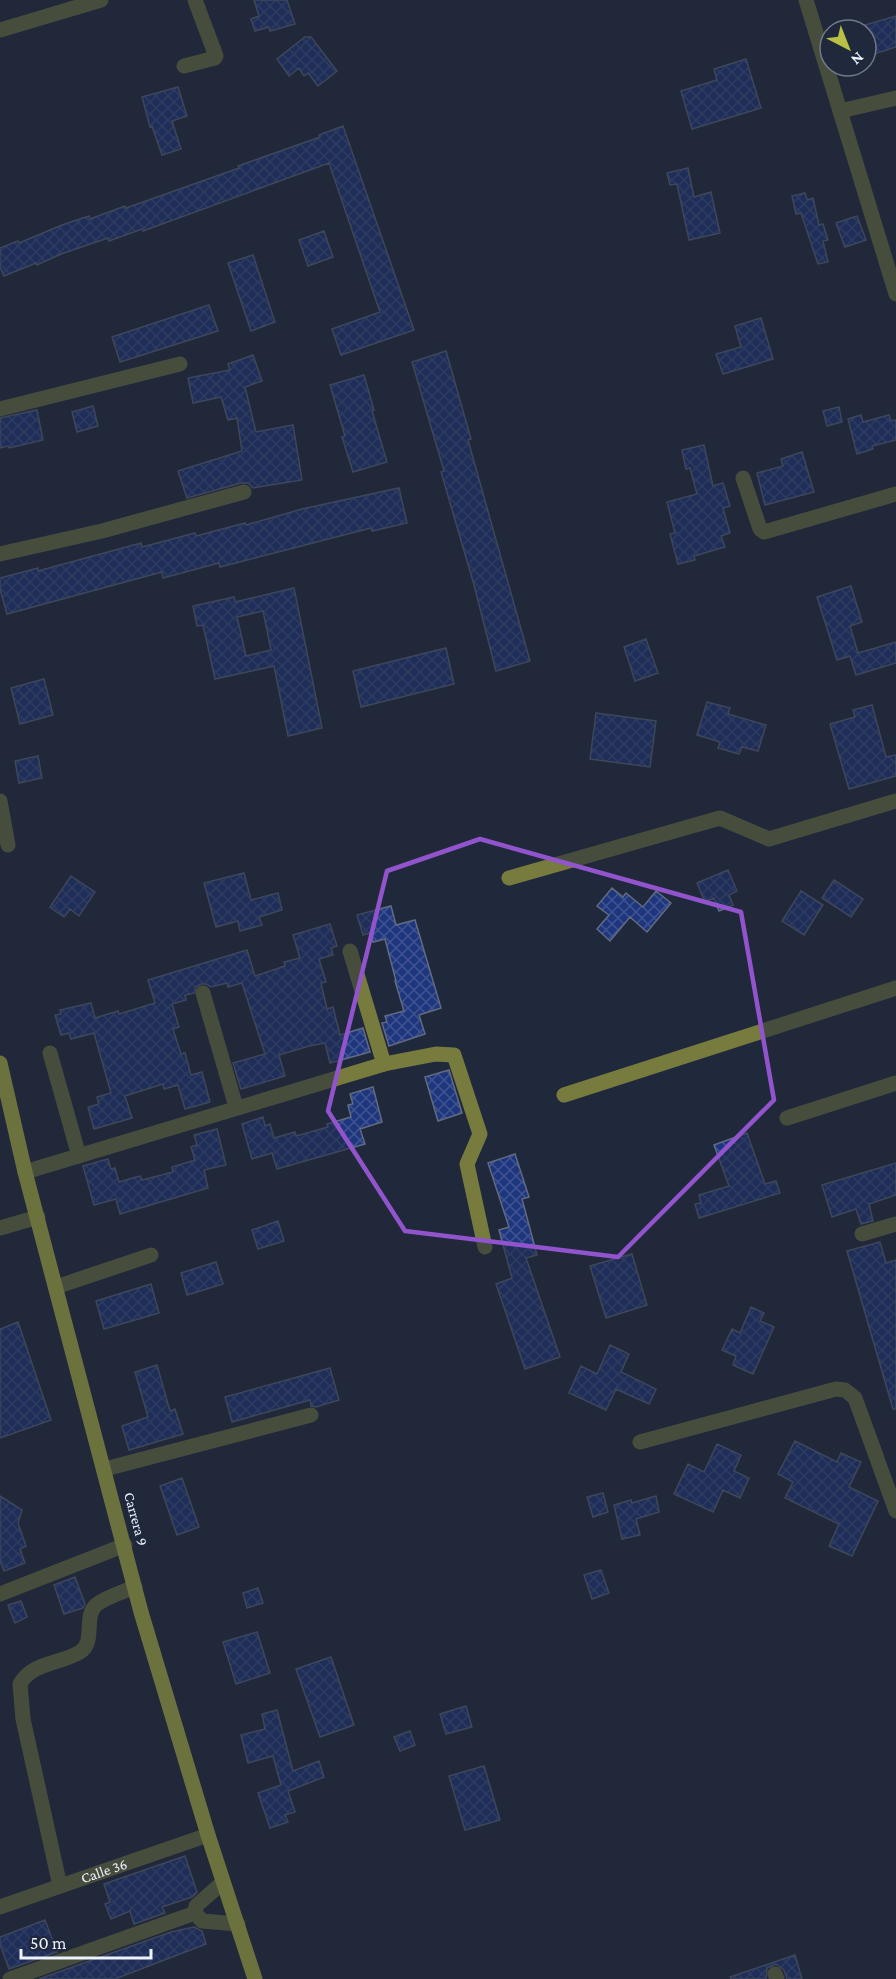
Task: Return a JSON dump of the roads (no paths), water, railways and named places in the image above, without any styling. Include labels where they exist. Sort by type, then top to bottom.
[{"type":"main road","name":"Carrera 9","points":[[0,1063],[25,1172],[135,1587],[207,1835],[255,1979]]},
{"type":"street","points":[[0,30],[101,0]]},
{"type":"street","points":[[184,66],[216,56],[195,0]]},
{"type":"street","points":[[806,0],[896,294]]},
{"type":"street","points":[[840,111],[896,98]]},
{"type":"street","points":[[0,409],[180,364]]},
{"type":"street","points":[[743,478],[760,529],[764,532],[896,494]]},
{"type":"street","points":[[0,554],[102,531],[244,492]]},
{"type":"street","points":[[0,801],[8,845]]},
{"type":"street","points":[[509,878],[720,818],[769,839],[896,801]]},
{"type":"street","points":[[350,951],[384,1064]]},
{"type":"street","points":[[564,1095],[896,988]]},
{"type":"street","points":[[203,993],[237,1107]]},
{"type":"street","points":[[50,1053],[72,1158]]},
{"type":"street","points":[[25,1172],[384,1064],[436,1054],[454,1055],[480,1134],[466,1164],[486,1247]]},
{"type":"street","points":[[787,1118],[896,1083]]},
{"type":"street","points":[[0,1228],[38,1217]]},
{"type":"street","points":[[862,1234],[896,1224]]},
{"type":"street","points":[[56,1287],[151,1255]]},
{"type":"street","points":[[640,1442],[836,1389],[845,1390],[855,1398],[896,1511]]},
{"type":"street","points":[[103,1465],[311,1415]]},
{"type":"street","points":[[103,1465],[202,1433]]},
{"type":"street","points":[[0,1594],[125,1545]]},
{"type":"street","points":[[60,1886],[23,1719],[20,1684],[30,1671],[82,1651],[87,1644],[90,1614],[97,1605],[135,1587]]},
{"type":"street","name":"Calle 36","points":[[0,1907],[207,1835]]},
{"type":"street","points":[[223,1882],[202,1899],[196,1906],[195,1913],[202,1921],[238,1924]]},
{"type":"street","points":[[10,1979],[195,1913]]}]
